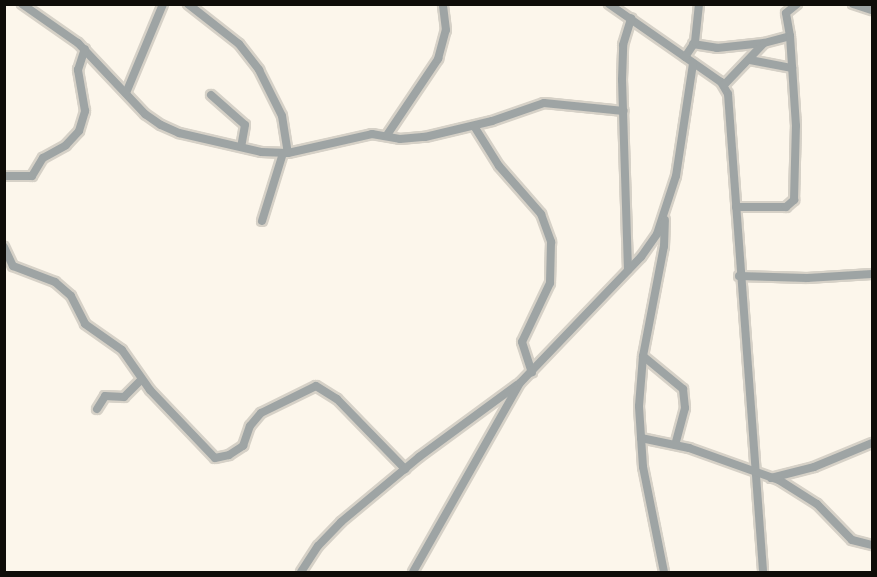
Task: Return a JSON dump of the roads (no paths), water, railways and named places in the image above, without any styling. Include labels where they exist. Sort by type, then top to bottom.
[{"type":"street","points":[[22,4],[85,49],[126,93],[161,125],[179,133],[241,147],[286,153],[372,134],[409,139],[474,126],[544,103],[624,111]]},
{"type":"street","points":[[126,93],[163,4]]},
{"type":"street","points":[[188,4],[239,44],[259,70],[282,116],[286,153],[262,221]]},
{"type":"street","points":[[387,135],[438,59],[446,30],[443,4]]},
{"type":"street","points":[[609,4],[724,84],[731,104],[739,276],[763,573]]},
{"type":"street","points":[[685,57],[693,44],[699,4]]},
{"type":"street","points":[[736,207],[786,207],[794,200],[792,68],[785,9],[797,4]]},
{"type":"street","points":[[853,4],[873,10]]},
{"type":"street","points":[[628,270],[623,45],[631,18]]},
{"type":"street","points":[[693,44],[717,48],[764,43],[790,36]]},
{"type":"street","points":[[724,84],[750,60],[764,43]]},
{"type":"street","points":[[4,176],[32,177],[43,158],[66,145],[79,130],[85,111],[78,70],[85,49]]},
{"type":"street","points":[[750,60],[792,68]]},
{"type":"street","points":[[301,573],[335,528],[405,469],[532,372],[648,249],[664,216],[676,176],[693,63]]},
{"type":"street","points":[[212,95],[245,125],[241,147]]},
{"type":"street","points":[[474,126],[499,166],[541,214],[551,242],[550,283],[522,342],[532,372]]},
{"type":"street","points":[[664,216],[664,246],[643,356],[641,438],[664,573]]},
{"type":"street","points":[[4,247],[6,260],[13,266],[55,282],[71,296],[85,324],[122,350],[141,380],[215,459],[243,446],[261,413],[316,386],[337,399],[405,469]]},
{"type":"street","points":[[739,276],[807,278],[873,274]]},
{"type":"street","points":[[643,356],[683,389],[685,408],[675,445]]},
{"type":"street","points":[[97,409],[105,396],[124,397],[141,380]]},
{"type":"street","points":[[413,573],[520,383]]},
{"type":"street","points":[[641,438],[675,445],[754,470],[805,494],[852,540],[873,545]]},
{"type":"street","points":[[771,478],[814,466],[873,443]]}]
